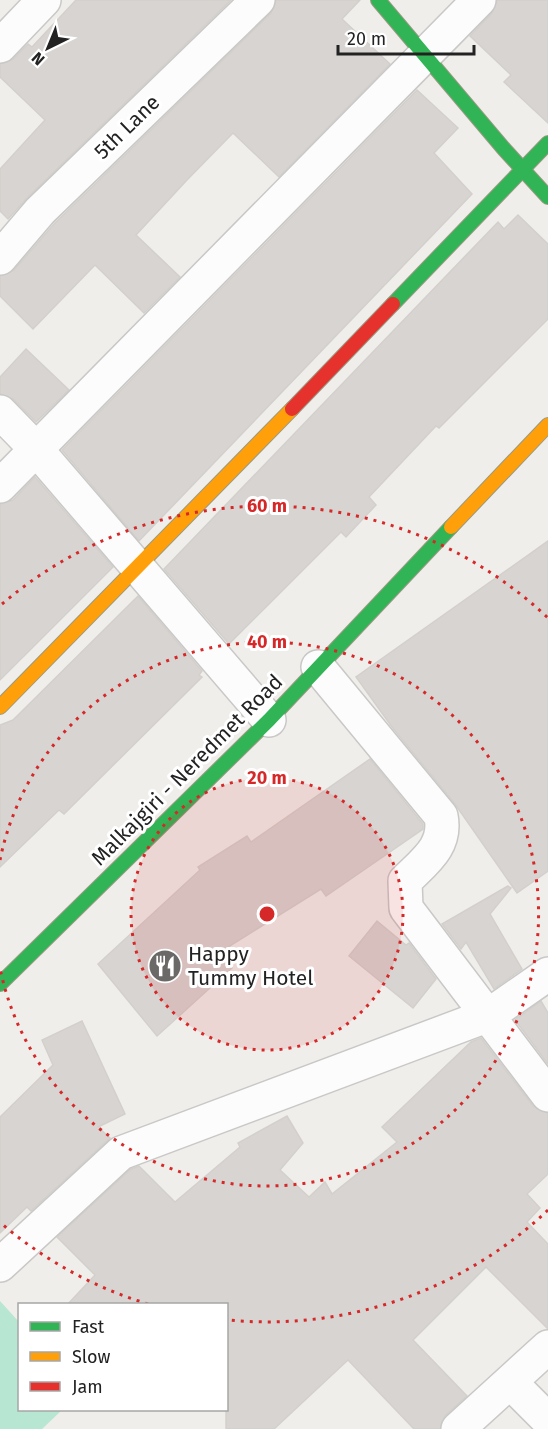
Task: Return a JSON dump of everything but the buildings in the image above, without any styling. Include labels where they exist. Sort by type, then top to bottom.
[{"type":"street","points":[[0,46],[44,0]]},
{"type":"street","name":"5th Lane","points":[[0,258],[39,211],[258,0]]},
{"type":"street","points":[[378,0],[427,54],[522,171],[548,197]]},
{"type":"street","points":[[0,486],[478,0]]},
{"type":"street","points":[[0,707],[139,568],[548,143]]},
{"type":"street","points":[[0,412],[36,449],[270,720]]},
{"type":"street","name":"Malkajgiri - Neredmet Road","points":[[0,984],[270,720],[548,425]]},
{"type":"street","points":[[318,667],[441,816],[439,848],[405,880],[406,908],[548,1095]]},
{"type":"street","points":[[0,1265],[121,1153],[489,1015],[548,974]]},
{"type":"street","points":[[458,1429],[548,1347]]},
{"type":"street","points":[[511,1383],[548,1420]]},
{"type":"green space","points":[[0,1301],[18,1321],[18,1411],[61,1411],[42,1429],[0,1429]]},
{"type":"traffic: fast","points":[[378,0],[504,149],[548,197]]},
{"type":"traffic: fast","points":[[393,304],[548,143]]},
{"type":"traffic: fast","points":[[0,984],[269,720],[451,527]]},
{"type":"traffic: slow","points":[[0,707],[292,409]]},
{"type":"traffic: slow","points":[[451,527],[548,425]]},
{"type":"traffic: jam","points":[[292,409],[393,304]]},
{"type":"place","name":"Happy Tummy Hotel","points":[[165,966]]}]
